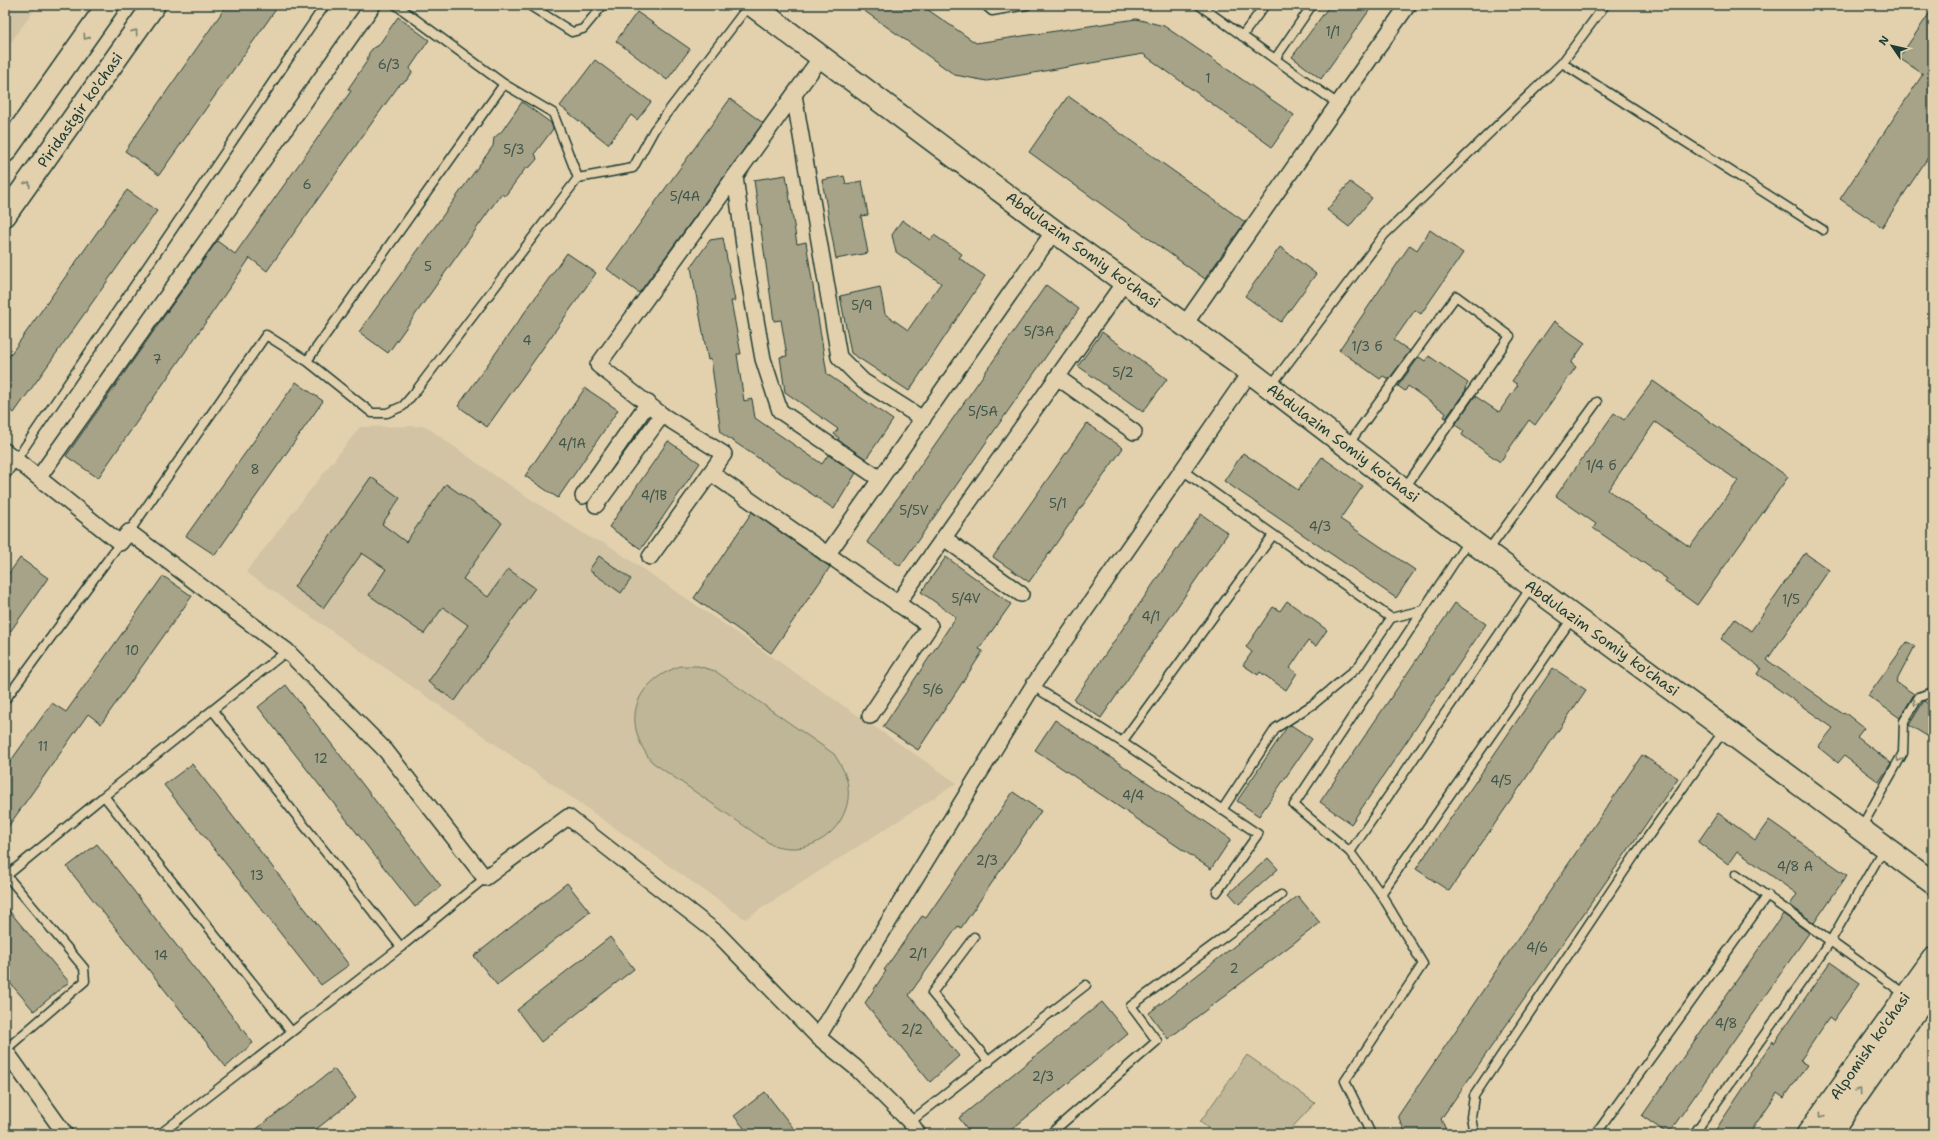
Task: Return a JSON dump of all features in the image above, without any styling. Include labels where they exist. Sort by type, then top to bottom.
[{"type":"street","points":[[5,151],[108,5]]},
{"type":"street","name":"Piridastgir ko'chasi","points":[[5,215],[154,5]]},
{"type":"street","points":[[39,477],[373,5]]},
{"type":"street","points":[[1185,324],[1408,5]]},
{"type":"street","name":"Abdulazim Somiy ko'chasi","points":[[760,9],[1054,231],[1126,281],[1250,372],[1470,540],[1933,883]]},
{"type":"street","points":[[650,557],[724,454],[662,415],[598,365],[822,56]]},
{"type":"street","points":[[794,95],[839,357],[863,381],[923,419]]},
{"type":"street","points":[[735,176],[747,269],[763,359],[780,411],[880,480]]},
{"type":"street","points":[[827,555],[1054,231]]},
{"type":"street","points":[[897,604],[1126,281]]},
{"type":"street","points":[[818,1037],[1033,686],[1250,372]]},
{"type":"street","points":[[1057,377],[1134,432]]},
{"type":"street","points":[[583,496],[648,403]]},
{"type":"street","points":[[596,505],[662,415]]},
{"type":"street","points":[[5,450],[39,477],[287,651],[386,751],[485,878],[568,817],[717,933],[818,1037],[855,1067],[914,1128]]},
{"type":"street","points":[[711,473],[930,626],[870,716]]},
{"type":"street","points":[[944,538],[1021,594]]},
{"type":"street","points":[[1829,1134],[1925,986]]},
{"type":"street","name":"Alpomish ko'chasi","points":[[1808,1134],[1925,986]]},
{"type":"street","points":[[5,1050],[65,1134]]},
{"type":"lane","points":[[5,476],[325,5]]},
{"type":"lane","points":[[396,5],[504,84],[553,113],[578,178]]},
{"type":"lane","points":[[528,5],[572,32],[583,29],[603,5]]},
{"type":"lane","points":[[985,5],[992,11],[1027,5]]},
{"type":"lane","points":[[1199,5],[1338,104]]},
{"type":"lane","points":[[1242,36],[1265,5]]},
{"type":"lane","points":[[1275,59],[1312,5]]},
{"type":"lane","points":[[1270,388],[1384,235],[1562,64],[1605,5]]},
{"type":"lane","points":[[5,700],[125,538],[266,335],[307,361],[372,413],[387,413],[403,406],[578,178],[633,168],[654,130],[760,9]]},
{"type":"lane","points":[[1562,64],[1823,230]]},
{"type":"lane","points":[[307,361],[504,84]]},
{"type":"lane","points":[[1347,446],[1456,296],[1510,336],[1403,489]]},
{"type":"lane","points":[[1487,552],[1597,402]]},
{"type":"lane","points":[[1182,470],[1391,618]]},
{"type":"lane","points":[[1122,742],[1273,535]]},
{"type":"lane","points":[[1371,1134],[1346,1081],[1423,964],[1381,894],[1350,852],[1294,805],[1470,540]]},
{"type":"lane","points":[[1350,852],[1532,586]]},
{"type":"lane","points":[[1222,810],[1276,728],[1316,703],[1358,667],[1391,618],[1423,610]]},
{"type":"lane","points":[[1381,894],[1573,616]]},
{"type":"lane","points":[[5,1050],[85,981],[84,968],[6,877],[104,796],[287,651]]},
{"type":"lane","points":[[1033,686],[1122,742],[1258,834],[1218,892]]},
{"type":"lane","points":[[1860,828],[1903,753],[1904,721],[1919,697],[1933,692]]},
{"type":"lane","points":[[213,711],[400,947]]},
{"type":"lane","points":[[1474,1134],[1471,1118],[1474,1096],[1635,855],[1725,728]]},
{"type":"lane","points":[[104,796],[291,1031]]},
{"type":"lane","points":[[1694,1134],[1830,942],[1885,847]]},
{"type":"lane","points":[[1736,874],[1815,928],[1830,942],[1925,986]]},
{"type":"lane","points":[[160,1134],[400,947],[485,878]]},
{"type":"lane","points":[[1050,1134],[1157,1041],[1131,1006],[1281,895]]},
{"type":"lane","points":[[1596,1134],[1768,895]]},
{"type":"lane","points":[[974,937],[932,993],[989,1062]]},
{"type":"lane","points":[[914,1128],[989,1062],[1086,985]]},
{"type":"shaded area","points":[[5,5],[38,5],[5,50]]},
{"type":"shaded area","points":[[425,426],[497,477],[592,539],[605,543],[957,783],[745,919],[246,572],[360,427]]},
{"type":"shaded area","points":[[680,666],[698,666],[715,671],[834,754],[845,774],[848,787],[848,799],[845,811],[840,821],[832,831],[813,844],[802,847],[788,848],[772,845],[652,762],[642,747],[637,733],[635,719],[637,705],[642,693],[651,683],[664,673]]},
{"type":"shaded area","points":[[1247,1055],[1315,1103],[1286,1134],[1216,1134],[1200,1122]]},
{"type":"building","points":[[227,5],[279,5],[159,175],[125,151]]},
{"type":"building","points":[[856,5],[921,5],[976,43],[1136,19],[1164,26],[1294,115],[1272,147],[1143,54],[987,81],[955,75]]},
{"type":"building","points":[[1330,5],[1373,5],[1321,79],[1292,57]]},
{"type":"building","points":[[1933,8],[1933,150],[1882,227],[1840,199],[1923,74],[1899,58]]},
{"type":"building","points":[[637,12],[690,49],[667,80],[616,41]]},
{"type":"building","points":[[398,17],[429,40],[410,68],[412,73],[406,81],[400,84],[267,271],[250,258],[98,478],[66,456],[217,241],[235,254],[351,91],[348,89],[367,61],[369,53],[373,48],[378,46]]},
{"type":"building","points":[[595,60],[651,102],[637,120],[631,115],[608,144],[560,106]]},
{"type":"building","points":[[1068,96],[1245,222],[1205,279],[1029,152]]},
{"type":"building","points":[[730,99],[763,123],[639,293],[607,269]]},
{"type":"building","points":[[522,102],[551,123],[553,129],[535,153],[537,159],[531,166],[525,169],[505,196],[501,194],[388,353],[359,332],[493,146],[494,138],[502,131]]},
{"type":"building","points":[[786,175],[797,244],[806,242],[827,374],[893,420],[866,459],[838,440],[839,438],[834,434],[838,429],[785,392],[780,357],[787,356],[781,320],[774,321],[754,180]]},
{"type":"building","points":[[844,176],[846,184],[862,181],[868,215],[861,216],[868,253],[836,259],[822,180]]},
{"type":"building","points":[[1350,182],[1372,198],[1349,227],[1327,210]]},
{"type":"building","points":[[127,190],[157,211],[14,413],[5,407],[5,362]]},
{"type":"building","points":[[902,220],[931,240],[934,235],[962,254],[959,258],[985,276],[909,391],[851,353],[840,296],[880,287],[885,314],[908,330],[941,283],[896,252],[892,235]]},
{"type":"building","points":[[1430,230],[1463,253],[1421,314],[1415,310],[1394,340],[1410,351],[1389,379],[1383,376],[1380,379],[1339,350],[1410,245],[1417,250]]},
{"type":"building","points":[[723,238],[735,301],[731,301],[741,354],[737,354],[744,401],[752,399],[755,418],[822,464],[828,455],[856,473],[834,509],[721,433],[711,359],[708,360],[691,267],[710,240]]},
{"type":"building","points":[[1280,247],[1316,274],[1281,322],[1245,296]]},
{"type":"building","points":[[567,253],[596,273],[487,427],[458,406]]},
{"type":"building","points":[[1046,285],[1079,309],[900,566],[867,542]]},
{"type":"building","points":[[1554,321],[1585,343],[1571,363],[1576,367],[1535,425],[1529,420],[1500,462],[1462,435],[1464,431],[1455,425],[1475,396],[1499,412],[1518,385],[1512,381]]},
{"type":"building","points":[[1102,332],[1167,379],[1143,412],[1078,366]]},
{"type":"building","points":[[1429,356],[1468,383],[1465,388],[1466,390],[1446,418],[1444,417],[1446,413],[1408,386],[1405,391],[1398,386],[1419,357],[1425,361]]},
{"type":"building","points":[[1653,381],[1788,477],[1697,605],[1665,582],[1667,579],[1593,528],[1596,524],[1556,496],[1614,413],[1624,420]],"holes":[[[1655,422],[1738,481],[1690,547],[1608,490]]]},
{"type":"building","points":[[296,382],[323,401],[215,555],[186,536]]},
{"type":"building","points":[[585,388],[618,410],[558,498],[525,476]]},
{"type":"building","points":[[1087,423],[1123,448],[1029,582],[993,557]]},
{"type":"building","points":[[668,441],[700,463],[641,549],[609,527]]},
{"type":"building","points":[[1243,453],[1298,490],[1322,457],[1363,486],[1340,519],[1415,570],[1396,598],[1224,481]]},
{"type":"building","points":[[371,477],[400,498],[382,524],[406,542],[446,484],[502,523],[463,579],[488,597],[508,569],[535,588],[455,701],[428,682],[468,625],[443,607],[424,634],[369,595],[386,569],[362,553],[323,608],[294,587]]},
{"type":"building","points":[[752,512],[830,567],[771,653],[694,598]]},
{"type":"building","points":[[1201,514],[1228,533],[1101,718],[1074,700]]},
{"type":"building","points":[[1805,553],[1829,570],[1767,660],[1843,714],[1844,712],[1864,728],[1857,737],[1891,763],[1879,782],[1844,756],[1838,763],[1818,747],[1833,728],[1757,674],[1761,668],[1721,639],[1735,619],[1751,631]]},
{"type":"building","points":[[599,556],[631,579],[621,593],[589,570]]},
{"type":"building","points":[[946,557],[1011,604],[979,649],[983,651],[918,750],[883,727],[956,617],[921,592]]},
{"type":"building","points":[[20,558],[48,578],[5,639],[5,579]]},
{"type":"building","points":[[163,576],[192,596],[101,724],[88,714],[5,831],[5,769],[52,703],[66,712]]},
{"type":"building","points":[[1287,601],[1327,630],[1316,646],[1308,641],[1290,668],[1297,673],[1286,690],[1260,672],[1258,675],[1243,665],[1252,652],[1246,647],[1273,607],[1280,611]]},
{"type":"building","points":[[1455,603],[1486,624],[1351,824],[1320,802]]},
{"type":"building","points":[[1907,642],[1915,646],[1896,682],[1914,694],[1900,718],[1868,696]]},
{"type":"building","points":[[1553,668],[1586,690],[1449,891],[1416,869]]},
{"type":"building","points":[[286,685],[441,886],[415,907],[258,707]]},
{"type":"building","points":[[1924,701],[1933,707],[1933,727],[1927,736],[1909,725]]},
{"type":"building","points":[[1055,720],[1231,839],[1211,869],[1035,750]]},
{"type":"building","points":[[1291,725],[1312,739],[1259,816],[1237,801],[1287,727]]},
{"type":"building","points":[[1642,755],[1678,778],[1441,1119],[1448,1134],[1406,1134],[1398,1116]]},
{"type":"building","points":[[192,764],[349,965],[321,985],[164,785]]},
{"type":"building","points":[[1013,792],[1041,811],[961,928],[958,926],[909,995],[959,1056],[930,1082],[865,1003],[886,971],[884,970],[922,916],[926,918]]},
{"type":"building","points":[[1718,813],[1755,840],[1769,820],[1847,875],[1814,923],[1790,905],[1797,894],[1737,851],[1728,864],[1698,842]]},
{"type":"building","points":[[97,844],[253,1043],[226,1067],[67,867]]},
{"type":"building","points":[[1268,858],[1278,869],[1239,904],[1229,893]]},
{"type":"building","points":[[567,883],[590,912],[497,985],[474,956]]},
{"type":"building","points":[[1298,896],[1320,923],[1168,1039],[1149,1013]]},
{"type":"building","points":[[5,906],[69,982],[34,1011],[5,977]]},
{"type":"building","points":[[1783,914],[1809,933],[1668,1134],[1642,1116]]},
{"type":"building","points":[[610,937],[634,969],[541,1042],[517,1010]]},
{"type":"building","points":[[1830,962],[1860,983],[1833,1021],[1829,1018],[1800,1061],[1807,1065],[1784,1098],[1777,1093],[1749,1134],[1713,1134],[1752,1075],[1750,1074],[1773,1041],[1774,1043]]},
{"type":"building","points":[[1102,1002],[1128,1034],[1006,1134],[971,1134],[959,1118]]},
{"type":"building","points":[[334,1069],[356,1098],[310,1134],[250,1134]]},
{"type":"building","points":[[765,1092],[798,1134],[749,1134],[734,1116]]}]
